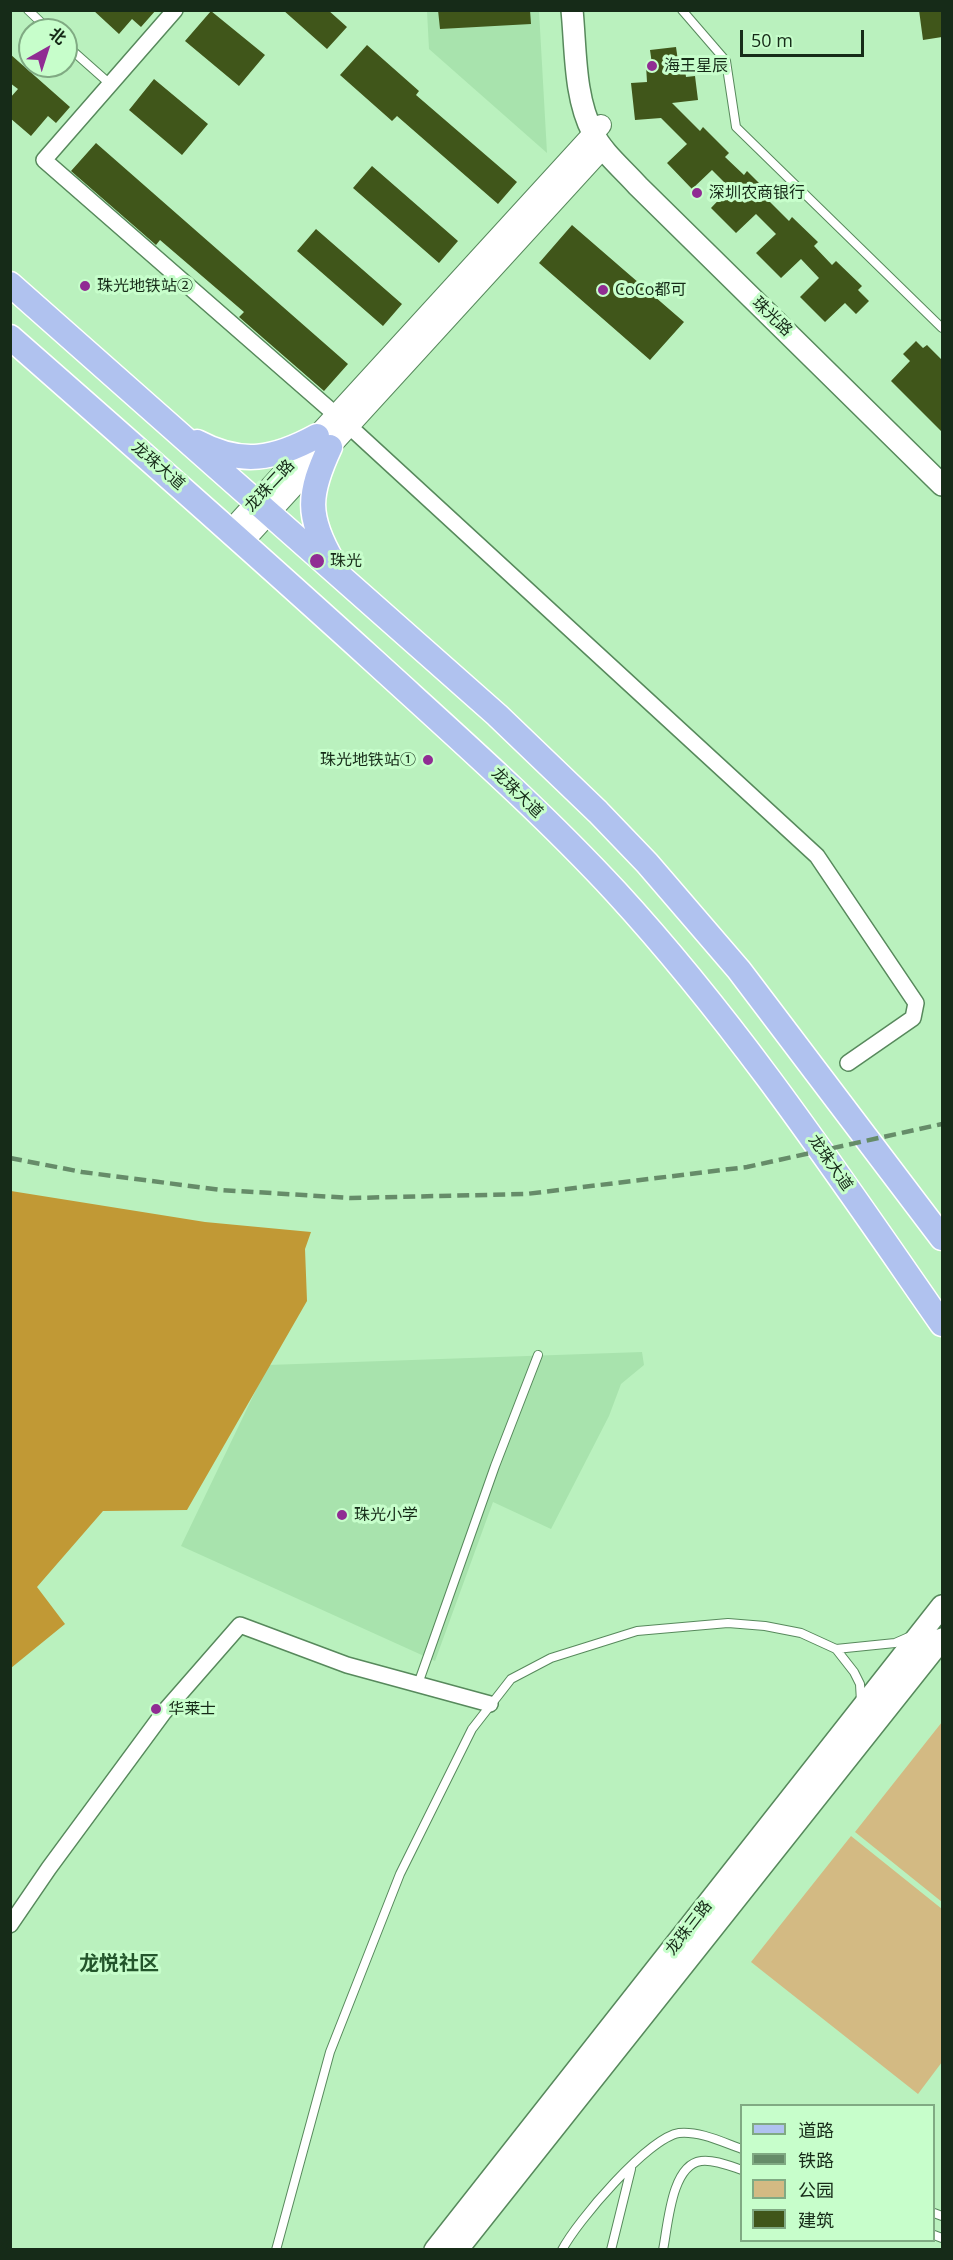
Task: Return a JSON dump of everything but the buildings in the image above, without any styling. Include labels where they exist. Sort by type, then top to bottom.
[{"type":"main road","name":"珠光路","points":[[572,10],[580,90],[599,135],[638,186],[942,485]]},
{"type":"main road","name":"珠光路","points":[[585,10],[599,135]]},
{"type":"main road","points":[[10,284],[342,577],[548,763],[647,863],[746,979],[942,1238]]},
{"type":"main road","name":"龙珠大道","points":[[10,337],[236,536],[519,793],[623,900],[669,952],[749,1051],[942,1324]]},
{"type":"main road","points":[[178,431],[208,447],[237,456],[266,457],[323,441],[312,498],[315,526],[342,577]]},
{"type":"main road","name":"龙珠三路","points":[[435,2250],[942,1606]]},
{"type":"main road","name":"龙珠三路","points":[[457,2250],[942,1639]]},
{"type":"street","points":[[175,10],[44,160],[342,420],[817,856],[916,1003],[912,1018],[848,1063]]},
{"type":"street","name":"龙珠二路","points":[[236,536],[252,532],[263,507],[599,135]]},
{"type":"street","points":[[10,1925],[164,1712],[240,1625],[347,1665],[490,1704]]},
{"type":"lane","points":[[682,10],[726,61],[736,127],[942,328]]},
{"type":"lane","points":[[78,56],[110,84]]},
{"type":"lane","points":[[418,1684],[495,1466],[538,1355]]},
{"type":"lane","points":[[276,2250],[334,2041],[400,1874],[472,1728],[511,1679],[551,1658],[637,1631],[728,1623],[765,1626],[801,1633],[836,1648],[847,1660],[860,1684],[860,1711]]},
{"type":"lane","points":[[836,1648],[895,1643],[921,1632]]},
{"type":"lane","points":[[562,2250],[589,2212],[657,2143],[672,2135],[696,2134],[740,2149]]},
{"type":"lane","points":[[663,2250],[676,2184],[687,2166],[701,2161],[726,2164],[740,2170]]},
{"type":"lane","points":[[611,2250],[632,2167]]},
{"type":"shaded area","points":[[427,11],[539,11],[547,153],[429,49]]},
{"type":"shaded area","points":[[11,1191],[205,1222],[311,1232],[305,1249],[307,1301],[187,1510],[103,1511],[37,1587],[65,1624],[11,1668]]},
{"type":"shaded area","name":"珠光小学","points":[[642,1352],[644,1365],[621,1384],[609,1416],[551,1529],[493,1502],[435,1661],[181,1546],[268,1365]]},
{"type":"green space","points":[[942,1722],[942,1902],[855,1832]]},
{"type":"green space","points":[[851,1836],[942,1909],[942,2062],[918,2094],[751,1962]]},
{"type":"railway","points":[[10,1158],[82,1172],[221,1190],[351,1198],[526,1194],[747,1167],[942,1124]]},
{"type":"place","name":"海王星辰","points":[[652,66]]},
{"type":"place","name":"深圳农商银行","points":[[697,193]]},
{"type":"place","name":"珠光地铁站②","points":[[85,286]]},
{"type":"place","name":"CoCo都可","points":[[603,290]]},
{"type":"place","name":"珠光","points":[[317,561]]},
{"type":"place","name":"珠光地铁站①","points":[[428,760]]},
{"type":"place","name":"珠光小学","points":[[342,1515]]},
{"type":"place","name":"华莱士","points":[[156,1709]]},
{"type":"district","name":"龙悦社区","points":[[119,1964]]}]
